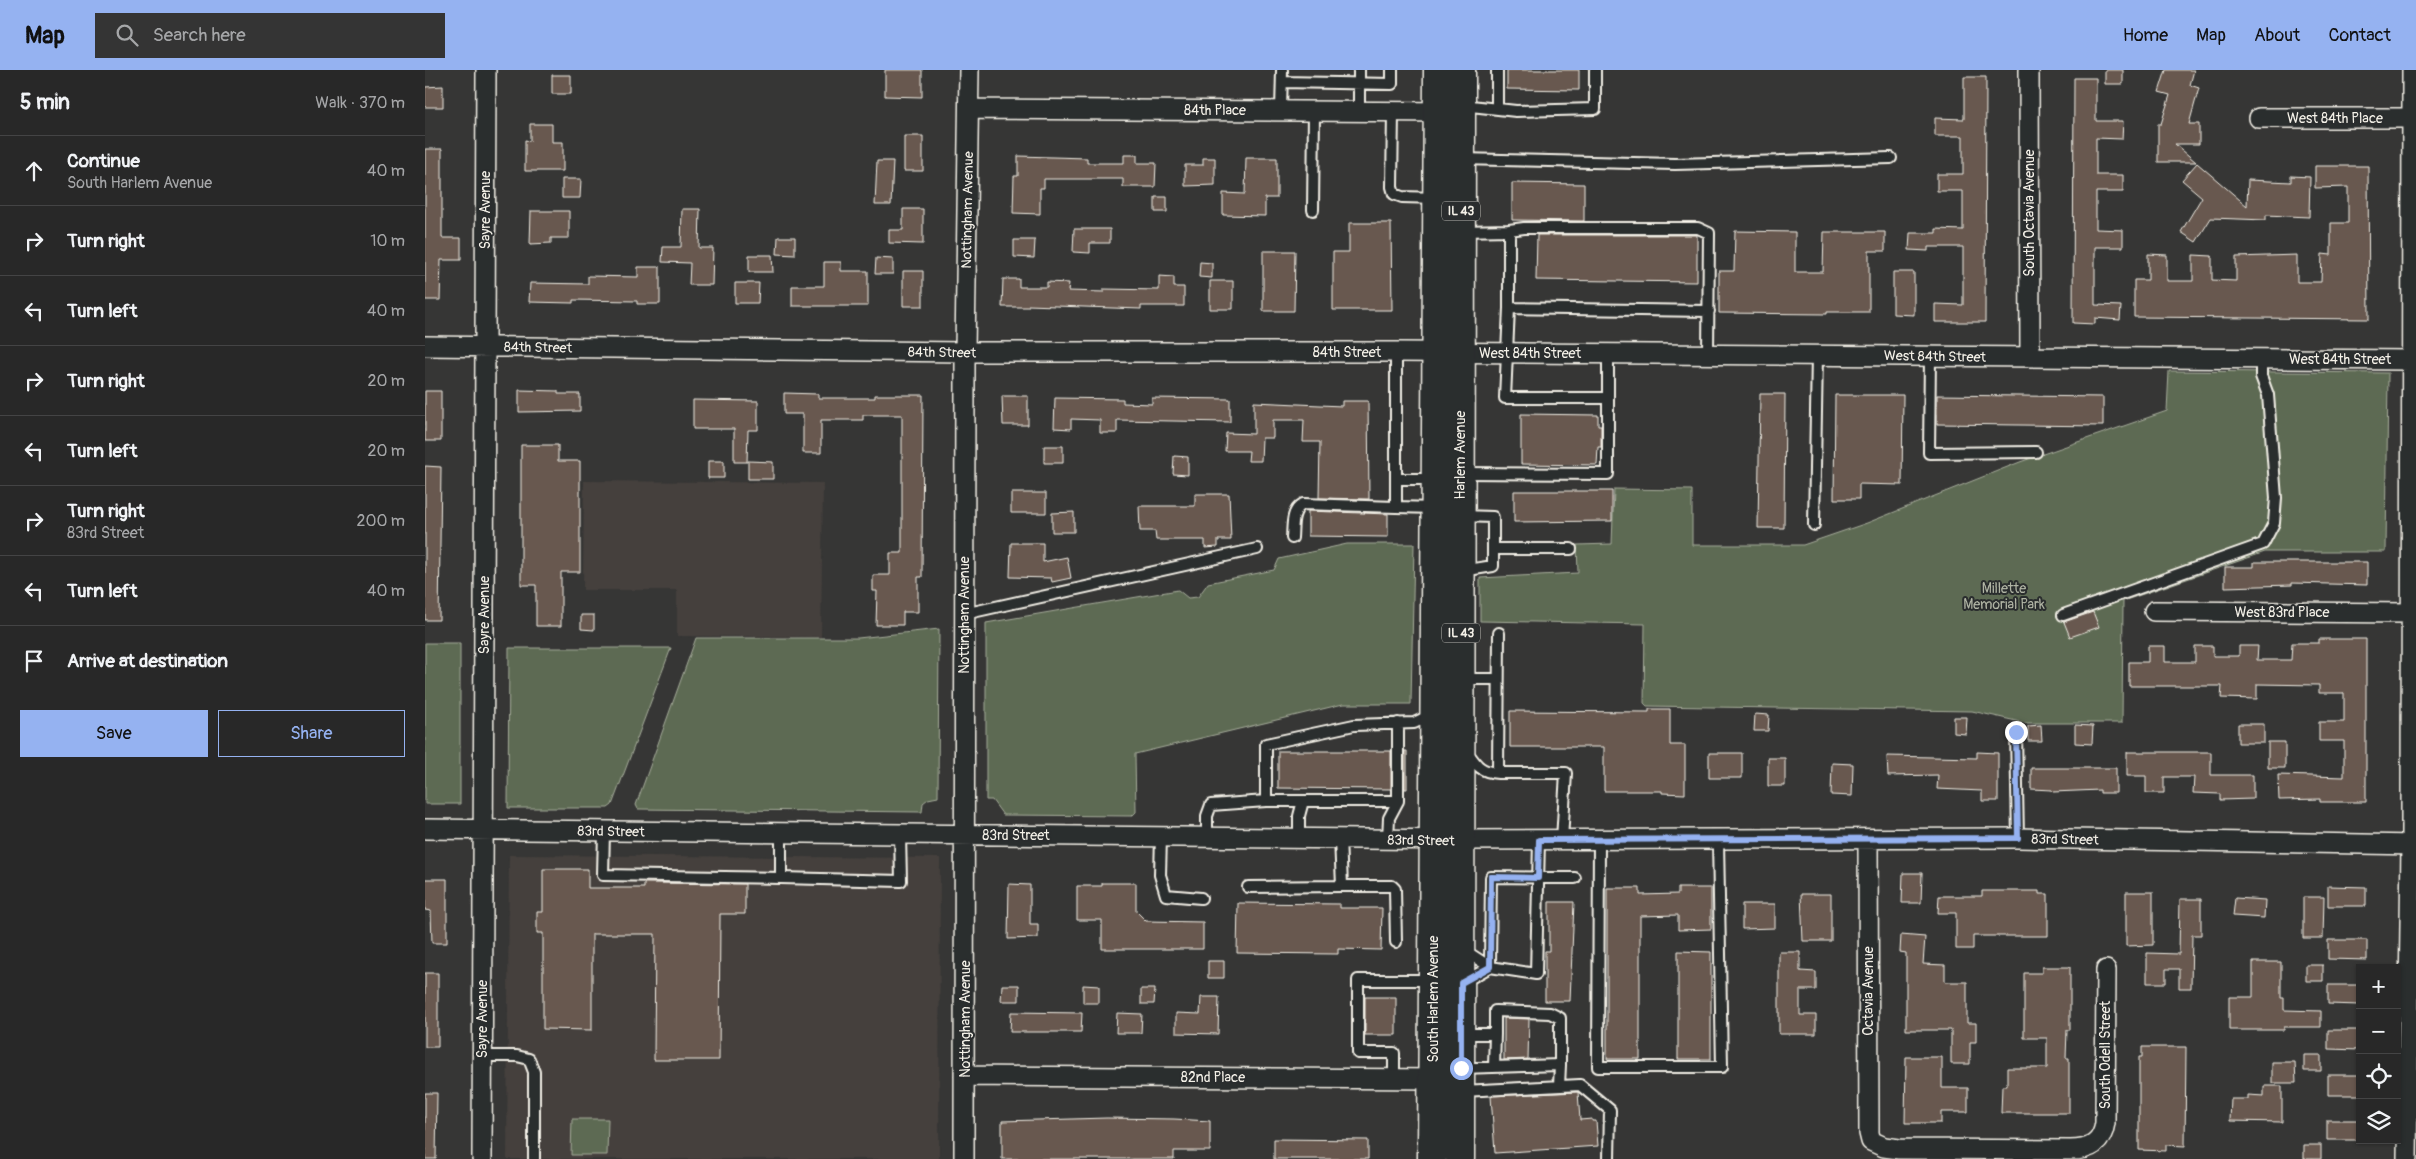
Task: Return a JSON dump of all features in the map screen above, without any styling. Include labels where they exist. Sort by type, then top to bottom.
[{"type":"main road","name":"Harlem Avenue","points":[[1438,70],[1453,110],[1461,159],[1461,231],[1448,352]]},
{"type":"main road","name":"Harlem Avenue","points":[[1434,840],[1435,714],[1448,512],[1448,352],[1437,198],[1461,70]]},
{"type":"main road","name":"Harlem Avenue","points":[[1448,512],[1461,571],[1461,840]]},
{"type":"main road","name":"South Harlem Avenue","points":[[1432,1159],[1434,840]]},
{"type":"main road","name":"South Harlem Avenue","points":[[1461,840],[1461,1159]]},
{"type":"street","name":"Sayre Avenue","points":[[482,1159],[486,70]]},
{"type":"street","name":"Nottingham Avenue","points":[[964,1159],[966,856],[963,835],[965,352],[969,70]]},
{"type":"street","name":"South Octavia Avenue","points":[[2029,70],[2030,357]]},
{"type":"street","points":[[2407,1159],[2412,1106],[2413,845],[2410,613],[2414,251],[2412,70]]},
{"type":"street","name":"84th Place","points":[[969,109],[1393,112],[1453,110]]},
{"type":"street","name":"West 84th Place","points":[[2259,118],[2412,118]]},
{"type":"street","name":"84th Street","points":[[425,346],[965,352],[1448,352]]},
{"type":"street","name":"West 84th Street","points":[[1448,352],[2261,359],[2412,367]]},
{"type":"street","name":"West 83rd Place","points":[[2154,611],[2410,613]]},
{"type":"street","name":"83rd Street","points":[[425,829],[1434,840],[2018,838],[2413,845]]},
{"type":"street","name":"Octavia Avenue","points":[[1868,840],[1869,1133],[1871,1141],[1884,1147],[1899,1149],[2070,1150],[2089,1148],[2100,1139]]},
{"type":"street","name":"South Odell Street","points":[[2100,1139],[2105,1123],[2106,970]]},
{"type":"street","name":"82nd Place","points":[[964,1076],[1461,1079]]},
{"type":"lane","points":[[1281,111],[1282,70]]},
{"type":"lane","points":[[1359,70],[1359,111]]},
{"type":"lane","points":[[1282,82],[1392,84],[1392,70]]},
{"type":"lane","points":[[1497,70],[1497,108]]},
{"type":"lane","points":[[1453,110],[1497,108],[1516,111],[1595,109],[1595,70]]},
{"type":"lane","points":[[1313,210],[1314,111]]},
{"type":"lane","points":[[1393,112],[1392,186],[1394,194],[1402,197],[1437,198]]},
{"type":"lane","points":[[1461,159],[1675,164],[1891,158]]},
{"type":"lane","points":[[1461,231],[1524,228],[1698,228],[1709,233],[1708,354]]},
{"type":"lane","points":[[1509,230],[1508,353],[1505,398],[1608,398]]},
{"type":"lane","points":[[1509,308],[1709,311]]},
{"type":"lane","points":[[1396,352],[1396,506]]},
{"type":"lane","points":[[1396,478],[1503,474],[1608,474],[1608,354]]},
{"type":"lane","points":[[1814,525],[1817,355]]},
{"type":"lane","points":[[1930,356],[1929,454],[2037,452]]},
{"type":"lane","points":[[2063,615],[2263,544],[2274,523],[2276,498],[2268,395],[2261,376],[2261,359]]},
{"type":"lane","points":[[1292,538],[1294,512],[1303,504],[1396,506],[1493,517],[1493,566],[1461,571]]},
{"type":"lane","points":[[1493,548],[1571,549]]},
{"type":"lane","points":[[964,614],[1257,549]]},
{"type":"lane","points":[[1498,773],[1499,633]]},
{"type":"lane","points":[[1461,679],[1498,679]]},
{"type":"lane","points":[[1266,802],[1266,744],[1355,725],[1414,723],[1435,714]]},
{"type":"lane","points":[[1388,839],[1389,818],[1398,800],[1397,723]]},
{"type":"lane","points":[[2016,732],[2018,838]]},
{"type":"lane","points":[[1461,742],[1476,766],[1488,772],[1566,773],[1563,840]]},
{"type":"lane","points":[[1207,837],[1207,816],[1211,805],[1303,801],[1398,800]]},
{"type":"lane","points":[[1299,838],[1299,816],[1303,801]]},
{"type":"lane","points":[[604,831],[603,875],[901,881],[900,834]]},
{"type":"lane","points":[[781,833],[781,878]]},
{"type":"lane","points":[[1161,836],[1160,875],[1166,895],[1201,898]]},
{"type":"lane","points":[[1340,838],[1339,864],[1342,886]]},
{"type":"lane","points":[[1599,839],[1597,1067],[1722,1067],[1718,840]]},
{"type":"lane","points":[[1462,948],[1490,967],[1536,974],[1539,840]]},
{"type":"lane","points":[[1490,967],[1491,877],[1575,878]]},
{"type":"lane","points":[[1248,887],[1392,886],[1395,889],[1396,942]]},
{"type":"lane","points":[[1461,983],[1490,967]]},
{"type":"lane","points":[[1394,1078],[1394,1053],[1358,1053],[1358,980],[1433,980]]},
{"type":"lane","points":[[1495,1067],[1495,1011],[1550,1013],[1560,1018],[1559,1086]]},
{"type":"lane","points":[[1461,1034],[1495,1034]]},
{"type":"lane","points":[[481,1056],[517,1056],[529,1059],[534,1072],[534,1159]]},
{"type":"lane","points":[[1461,1079],[1495,1067],[1560,1066]]},
{"type":"lane","points":[[1461,1079],[1559,1086],[1580,1085],[1610,1110],[1609,1159]]},
{"type":"shaded area","points":[[584,481],[823,483],[821,637],[677,636],[677,590],[583,590]]},
{"type":"shaded area","points":[[509,855],[940,858],[939,1159],[507,1159]]},
{"type":"green space","name":"Millette Memorial Park","points":[[2169,371],[2388,373],[2386,552],[2265,552],[2123,601],[2122,723],[2025,723],[1972,711],[1647,706],[1644,703],[1645,624],[1480,621],[1480,578],[1578,573],[1577,545],[1612,544],[1614,489],[1692,490],[1692,545],[1803,545],[1867,523],[2020,462],[2167,411]]},
{"type":"green space","points":[[1347,544],[1414,544],[1411,704],[1343,704],[1135,754],[1136,812],[1132,816],[1003,815],[992,800],[986,800],[986,623],[1178,590],[1188,598],[1198,597],[1208,583],[1274,570],[1279,559]]},
{"type":"green space","points":[[939,629],[938,797],[928,799],[923,803],[922,812],[638,809],[636,805],[696,638],[858,638]]},
{"type":"green space","points":[[425,643],[460,643],[460,804],[425,804]]},
{"type":"green space","points":[[509,648],[671,648],[612,805],[608,808],[508,808]]},
{"type":"green space","points":[[572,1119],[608,1119],[607,1155],[571,1155]]},
{"type":"building","points":[[885,70],[922,70],[922,97],[885,96]]},
{"type":"building","points":[[1507,70],[1579,70],[1579,90],[1507,89]]},
{"type":"building","points":[[2105,70],[2123,70],[2123,84],[2105,84]]},
{"type":"building","points":[[2166,70],[2194,70],[2190,85],[2199,88],[2189,124],[2199,124],[2199,144],[2175,144],[2196,162],[2158,162],[2158,124],[2161,124],[2170,95],[2159,92]]},
{"type":"building","points":[[552,75],[571,75],[571,94],[552,94]]},
{"type":"building","points":[[1964,77],[1986,77],[1985,322],[1935,322],[1935,304],[1963,305],[1963,247],[1928,247],[1928,251],[1909,250],[1910,233],[1936,233],[1936,229],[1963,230],[1963,191],[1937,191],[1937,174],[1963,174],[1963,136],[1935,136],[1935,118],[1964,119]]},
{"type":"building","points":[[2074,78],[2096,78],[2096,121],[2123,121],[2122,139],[2096,138],[2096,175],[2123,175],[2123,192],[2096,192],[2096,229],[2123,230],[2123,247],[2095,247],[2095,305],[2121,306],[2120,320],[2095,318],[2095,324],[2073,323]]},
{"type":"building","points":[[443,86],[443,107],[425,107],[425,87]]},
{"type":"building","points":[[530,124],[552,124],[552,142],[563,142],[563,171],[525,171],[525,140],[530,141]]},
{"type":"building","points":[[904,136],[923,136],[923,171],[904,171]]},
{"type":"building","points":[[425,149],[442,149],[442,238],[461,238],[461,260],[441,260],[440,300],[425,300]]},
{"type":"building","points":[[1124,155],[1137,155],[1137,163],[1156,163],[1155,187],[1123,187],[1123,179],[1044,179],[1044,188],[1040,188],[1040,214],[1013,213],[1014,176],[1018,176],[1018,156],[1087,158],[1087,163],[1124,163]]},
{"type":"building","points":[[1203,158],[1215,158],[1215,185],[1185,186],[1185,165],[1203,165]]},
{"type":"building","points":[[1246,158],[1277,158],[1277,198],[1265,198],[1265,216],[1223,215],[1223,193],[1245,194]]},
{"type":"building","points":[[877,161],[893,161],[891,205],[875,205]]},
{"type":"building","points":[[2197,163],[2247,206],[2248,180],[2291,182],[2291,176],[2310,177],[2309,217],[2266,215],[2266,220],[2211,218],[2196,242],[2181,232],[2202,197],[2182,180]]},
{"type":"building","points":[[2315,166],[2368,166],[2369,319],[2134,317],[2134,280],[2148,280],[2148,254],[2167,255],[2167,281],[2193,281],[2193,255],[2212,256],[2212,280],[2236,281],[2236,257],[2297,255],[2297,282],[2321,282],[2322,254],[2331,255],[2331,223],[2348,223],[2348,187],[2315,188]]},
{"type":"building","points":[[562,179],[581,179],[580,198],[562,198]]},
{"type":"building","points":[[1512,183],[1584,184],[1584,221],[1512,220]]},
{"type":"building","points":[[1155,197],[1167,197],[1167,212],[1155,212]]},
{"type":"building","points":[[682,209],[700,209],[699,248],[713,248],[712,285],[689,285],[690,263],[662,262],[663,247],[681,247]]},
{"type":"building","points":[[903,209],[923,209],[923,244],[889,243],[889,230],[903,230]]},
{"type":"building","points":[[531,211],[569,211],[569,238],[551,238],[551,243],[530,244]]},
{"type":"building","points":[[1349,223],[1391,223],[1392,310],[1333,310],[1333,252],[1349,252]]},
{"type":"building","points":[[1074,229],[1110,229],[1110,243],[1090,243],[1090,253],[1073,252]]},
{"type":"building","points":[[1735,231],[1795,232],[1795,272],[1823,272],[1824,232],[1885,232],[1885,251],[1869,251],[1869,312],[1827,312],[1827,314],[1719,313],[1719,271],[1734,271]]},
{"type":"building","points":[[1537,235],[1697,235],[1697,282],[1536,280]]},
{"type":"building","points":[[778,237],[795,237],[795,255],[777,254]]},
{"type":"building","points":[[1014,240],[1035,240],[1034,258],[1014,257]]},
{"type":"building","points":[[1263,251],[1295,251],[1294,311],[1263,311]]},
{"type":"building","points":[[749,255],[772,255],[773,272],[749,272]]},
{"type":"building","points":[[876,258],[893,259],[893,274],[875,274]]},
{"type":"building","points":[[824,262],[841,262],[841,271],[868,271],[868,306],[792,306],[792,286],[824,286]]},
{"type":"building","points":[[1200,262],[1212,263],[1212,278],[1199,277]]},
{"type":"building","points":[[638,267],[660,267],[660,304],[637,304],[637,301],[573,300],[573,303],[529,302],[530,283],[588,284],[588,276],[638,277]]},
{"type":"building","points":[[903,271],[923,271],[923,306],[903,306]]},
{"type":"building","points":[[1893,272],[1914,272],[1914,315],[1893,314]]},
{"type":"building","points":[[1159,276],[1174,277],[1174,287],[1184,287],[1184,306],[1141,306],[1141,309],[1028,305],[1028,307],[1002,307],[1003,279],[1019,279],[1019,287],[1047,287],[1047,282],[1069,283],[1068,291],[1104,292],[1104,289],[1159,290]]},
{"type":"building","points":[[1210,281],[1233,281],[1233,309],[1210,309]]},
{"type":"building","points":[[735,283],[759,283],[758,303],[735,303]]},
{"type":"building","points":[[519,390],[558,391],[558,394],[580,394],[580,411],[519,412]]},
{"type":"building","points":[[425,391],[441,391],[441,441],[425,441]]},
{"type":"building","points":[[784,393],[818,394],[818,398],[875,398],[875,395],[923,395],[922,577],[918,577],[918,612],[903,612],[903,625],[876,625],[877,591],[873,591],[873,575],[890,575],[890,553],[902,553],[902,415],[863,415],[863,420],[821,420],[821,453],[803,453],[803,414],[784,414]]},
{"type":"building","points":[[1760,394],[1785,394],[1784,528],[1758,528]]},
{"type":"building","points":[[1835,395],[1903,395],[1902,485],[1859,484],[1859,499],[1834,499]]},
{"type":"building","points":[[1937,395],[2103,397],[2103,426],[1937,424]]},
{"type":"building","points":[[1002,396],[1028,396],[1028,425],[1003,425]]},
{"type":"building","points":[[1055,398],[1123,399],[1123,403],[1152,404],[1152,398],[1230,399],[1230,422],[1117,420],[1117,433],[1100,433],[1100,420],[1071,419],[1071,429],[1054,428]]},
{"type":"building","points":[[693,400],[758,401],[758,430],[748,430],[747,462],[734,462],[734,429],[693,429]]},
{"type":"building","points":[[1342,401],[1368,401],[1369,499],[1319,498],[1320,442],[1303,442],[1304,420],[1273,420],[1273,438],[1262,438],[1261,461],[1248,461],[1249,451],[1225,451],[1226,433],[1254,434],[1254,402],[1342,406]]},
{"type":"building","points":[[1521,414],[1598,415],[1598,425],[1601,425],[1601,447],[1598,447],[1597,465],[1521,464]]},
{"type":"building","points":[[521,445],[558,445],[558,461],[580,461],[580,572],[561,572],[561,626],[536,626],[536,585],[521,585]]},
{"type":"building","points":[[1044,446],[1063,446],[1063,463],[1044,463]]},
{"type":"building","points":[[1174,456],[1188,457],[1188,475],[1173,474]]},
{"type":"building","points":[[708,461],[724,461],[724,478],[708,478]]},
{"type":"building","points":[[748,461],[773,462],[773,479],[748,479]]},
{"type":"building","points":[[425,466],[441,467],[439,620],[425,620]]},
{"type":"building","points":[[1514,491],[1612,491],[1612,521],[1514,522]]},
{"type":"building","points":[[1011,493],[1046,493],[1046,513],[1011,513]]},
{"type":"building","points":[[1195,494],[1229,494],[1231,540],[1218,540],[1218,547],[1205,548],[1205,540],[1156,540],[1155,531],[1140,531],[1139,506],[1195,506]]},
{"type":"building","points":[[1308,511],[1388,514],[1388,537],[1308,536]]},
{"type":"building","points":[[1074,512],[1074,532],[1052,532],[1052,513]]},
{"type":"building","points":[[1011,543],[1043,543],[1043,562],[1067,557],[1071,578],[1052,582],[1051,578],[1010,577]]},
{"type":"building","points":[[2254,562],[2367,562],[2367,585],[2292,583],[2292,585],[2225,587],[2225,567],[2254,567]]},
{"type":"building","points":[[2093,612],[2099,627],[2070,637],[2064,622]]},
{"type":"building","points":[[581,615],[594,615],[594,630],[581,629]]},
{"type":"building","points":[[2319,639],[2366,639],[2366,802],[2320,802],[2320,799],[2279,800],[2278,775],[2344,777],[2344,741],[2319,741],[2319,722],[2344,722],[2344,693],[2319,693],[2319,685],[2257,684],[2257,699],[2221,698],[2222,686],[2129,686],[2129,662],[2148,662],[2148,646],[2165,646],[2165,662],[2195,662],[2195,646],[2213,646],[2213,656],[2239,656],[2239,646],[2258,646],[2257,660],[2291,660],[2292,643],[2319,643]]},
{"type":"building","points":[[1649,709],[1670,709],[1670,745],[1685,745],[1685,794],[1662,793],[1662,791],[1604,791],[1604,747],[1510,747],[1510,711],[1649,712]]},
{"type":"building","points":[[1755,714],[1769,715],[1768,731],[1754,731]]},
{"type":"building","points":[[1954,717],[1967,717],[1966,734],[1954,733]]},
{"type":"building","points":[[2238,724],[2264,724],[2264,743],[2238,743]]},
{"type":"building","points":[[2041,725],[2042,741],[2028,741],[2028,726]]},
{"type":"building","points":[[2075,725],[2093,726],[2092,744],[2075,743]]},
{"type":"building","points":[[2268,742],[2285,742],[2285,768],[2268,768]]},
{"type":"building","points":[[1278,751],[1391,751],[1391,789],[1278,788]]},
{"type":"building","points":[[1405,751],[1407,751],[1407,789],[1405,789]]},
{"type":"building","points":[[1977,752],[1998,753],[1998,801],[1982,801],[1982,791],[1937,789],[1938,775],[1888,776],[1887,756],[1977,758]]},
{"type":"building","points":[[2127,752],[2211,752],[2211,775],[2253,775],[2253,799],[2220,800],[2220,794],[2193,793],[2194,777],[2164,777],[2164,793],[2146,793],[2146,776],[2127,776]]},
{"type":"building","points":[[1709,753],[1742,753],[1742,778],[1709,778]]},
{"type":"building","points":[[1768,758],[1785,758],[1785,786],[1768,786]]},
{"type":"building","points":[[1832,763],[1853,764],[1852,796],[1831,795]]},
{"type":"building","points":[[2031,768],[2116,768],[2116,793],[2100,793],[2100,790],[2053,792],[2052,790],[2031,789]]},
{"type":"building","points":[[543,869],[588,869],[588,888],[644,888],[644,883],[745,884],[745,914],[720,914],[719,1060],[654,1060],[655,934],[592,934],[592,1030],[543,1029],[543,933],[537,933],[537,912],[543,912]]},
{"type":"building","points":[[1903,873],[1922,873],[1921,903],[1902,903]]},
{"type":"building","points":[[425,879],[447,879],[447,943],[432,943],[431,911],[425,910]]},
{"type":"building","points":[[1102,883],[1136,883],[1136,911],[1146,921],[1203,922],[1203,949],[1102,949],[1102,920],[1077,920],[1077,886],[1102,886]]},
{"type":"building","points":[[1009,884],[1030,885],[1030,924],[1038,924],[1038,938],[1008,939]]},
{"type":"building","points":[[2328,886],[2366,887],[2366,906],[2328,906]]},
{"type":"building","points":[[1607,888],[1640,888],[1640,895],[1678,894],[1678,888],[1711,888],[1711,929],[1678,930],[1678,915],[1640,916],[1640,1059],[1607,1059]]},
{"type":"building","points":[[1982,891],[2039,891],[2039,894],[2048,894],[2048,936],[1973,936],[1973,949],[1956,949],[1956,913],[1938,913],[1939,896],[1982,896]]},
{"type":"building","points":[[2126,892],[2153,892],[2153,945],[2126,946]]},
{"type":"building","points":[[1801,894],[1831,894],[1831,941],[1803,941]]},
{"type":"building","points":[[2303,897],[2324,897],[2323,938],[2303,938]]},
{"type":"building","points":[[2235,898],[2265,900],[2264,918],[2233,916]]},
{"type":"building","points":[[2180,899],[2201,899],[2201,935],[2192,935],[2191,988],[2179,988],[2179,969],[2166,969],[2166,983],[2147,983],[2147,953],[2179,954]]},
{"type":"building","points":[[1549,902],[1574,902],[1570,1001],[1545,1001],[1545,951],[1549,951]]},
{"type":"building","points":[[1238,903],[1340,904],[1340,908],[1382,908],[1381,950],[1338,949],[1338,954],[1237,953]]},
{"type":"building","points":[[1742,904],[1775,904],[1775,928],[1742,929]]},
{"type":"building","points":[[1901,935],[1925,937],[1923,964],[1945,965],[1945,982],[1967,982],[1967,1023],[1976,1023],[1976,1042],[1970,1042],[1970,1064],[1951,1064],[1951,1030],[1906,1030],[1906,953],[1900,952]]},
{"type":"building","points":[[2328,940],[2367,940],[2367,960],[2328,959]]},
{"type":"building","points":[[1678,951],[1711,952],[1711,1059],[1678,1059]]},
{"type":"building","points":[[1779,952],[1800,952],[1800,971],[1816,972],[1816,990],[1800,990],[1800,1015],[1816,1015],[1816,1034],[1779,1034]]},
{"type":"building","points":[[1208,961],[1224,961],[1224,978],[1208,978]]},
{"type":"building","points":[[2253,962],[2281,962],[2281,998],[2284,998],[2284,1010],[2321,1011],[2321,1027],[2284,1027],[2284,1030],[2229,1030],[2229,997],[2253,997]]},
{"type":"building","points":[[2306,965],[2323,965],[2323,981],[2306,981]]},
{"type":"building","points":[[2042,967],[2070,967],[2070,1030],[2067,1030],[2066,1058],[2069,1058],[2069,1113],[2001,1113],[2002,1086],[2007,1086],[2007,1068],[2047,1068],[2047,1038],[2024,1038],[2024,973],[2042,973]]},
{"type":"building","points":[[425,973],[438,973],[438,1047],[425,1047]]},
{"type":"building","points":[[1002,985],[1019,985],[1019,1001],[1001,1001]]},
{"type":"building","points":[[1083,985],[1099,986],[1099,1003],[1083,1003]]},
{"type":"building","points":[[2328,985],[2356,985],[2356,1005],[2328,1004]]},
{"type":"building","points":[[1141,989],[1155,989],[1154,1004],[1141,1004]]},
{"type":"building","points":[[1201,997],[1219,997],[1218,1034],[1176,1033],[1176,1013],[1200,1014]]},
{"type":"building","points":[[1365,997],[1396,997],[1396,1035],[1365,1035]]},
{"type":"building","points":[[1011,1012],[1082,1013],[1081,1032],[1010,1032]]},
{"type":"building","points":[[1117,1013],[1142,1014],[1141,1033],[1116,1033]]},
{"type":"building","points":[[1504,1018],[1529,1019],[1528,1059],[1504,1060]]},
{"type":"building","points":[[2328,1030],[2356,1030],[2356,1050],[2328,1049]]},
{"type":"building","points":[[2142,1047],[2186,1047],[2185,1146],[2166,1145],[2166,1151],[2139,1150],[2139,1057],[2142,1057]]},
{"type":"building","points":[[2304,1055],[2321,1055],[2321,1071],[2304,1071]]},
{"type":"building","points":[[1906,1057],[1942,1057],[1942,1088],[1968,1088],[1968,1112],[1941,1112],[1941,1123],[1905,1123]]},
{"type":"building","points":[[2272,1062],[2295,1062],[2296,1083],[2272,1083]]},
{"type":"building","points":[[2328,1075],[2356,1075],[2356,1095],[2328,1095]]},
{"type":"building","points":[[2264,1086],[2282,1086],[2282,1122],[2230,1121],[2231,1099],[2248,1099],[2248,1095],[2264,1096]]},
{"type":"building","points":[[1578,1092],[1580,1120],[1592,1119],[1592,1121],[1596,1121],[1598,1146],[1495,1153],[1491,1096]]},
{"type":"building","points":[[425,1093],[437,1093],[436,1159],[425,1159]]},
{"type":"building","points":[[1107,1118],[1210,1121],[1210,1151],[1174,1151],[1174,1159],[1002,1159],[1002,1121]]},
{"type":"building","points":[[2327,1120],[2356,1120],[2356,1140],[2327,1140]]},
{"type":"building","points":[[1274,1139],[1368,1140],[1368,1159],[1274,1159]]},
{"type":"building","points":[[2304,1145],[2321,1145],[2321,1159],[2304,1159]]},
{"type":"route","points":[[1461,1068],[1461,983],[1490,967],[1491,877],[1538,878],[1539,840],[2018,838],[2016,732]]}]
